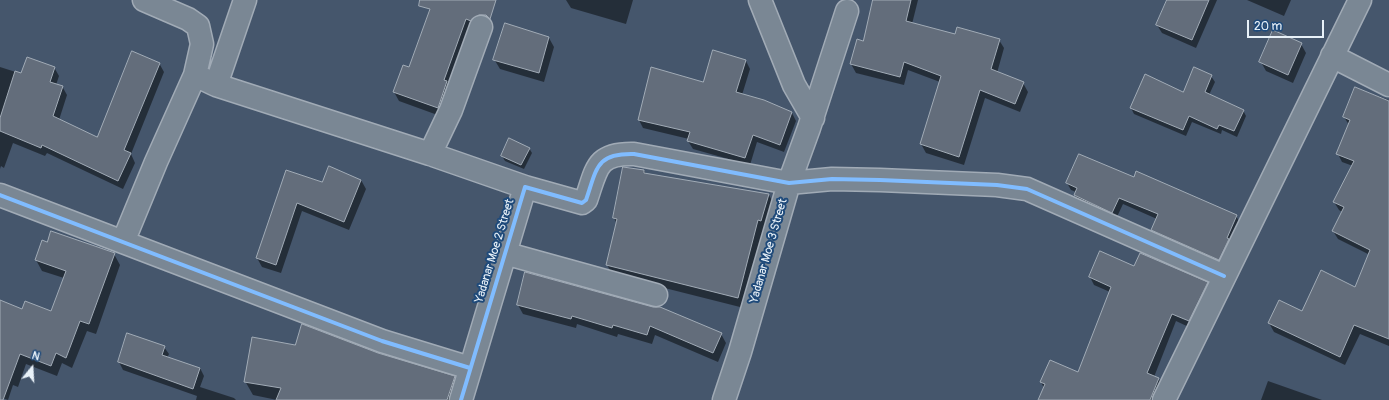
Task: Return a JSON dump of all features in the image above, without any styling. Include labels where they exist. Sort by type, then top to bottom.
[{"type":"street","points":[[123,242],[156,162],[195,75],[202,44],[198,26],[188,19],[144,0]]},
{"type":"street","points":[[216,85],[245,0]]},
{"type":"street","points":[[760,0],[794,85],[813,118]]},
{"type":"street","points":[[1164,400],[1360,0]]},
{"type":"street","name":"Yadanar Moe 3 Street","points":[[724,400],[740,352],[789,183],[813,118],[847,11]]},
{"type":"street","points":[[430,154],[451,110],[481,27]]},
{"type":"street","points":[[1332,56],[1389,85]]},
{"type":"street","points":[[195,75],[216,85],[430,154],[525,187]]},
{"type":"street","name":"Yadanar Moe 2 Street","points":[[461,400],[525,187],[582,203],[586,200],[601,162],[611,155],[621,154],[634,154],[789,183]]},
{"type":"street","points":[[789,183],[832,179],[880,180],[997,185],[1027,189],[1224,276]]},
{"type":"street","points":[[0,195],[382,341],[470,368]]},
{"type":"street","points":[[504,253],[656,295]]},
{"type":"building","points":[[420,0],[496,0],[490,19],[486,15],[479,15],[471,21],[466,19],[444,80],[447,81],[438,108],[393,92],[403,65],[409,67],[430,9],[419,6]]},
{"type":"building","points":[[873,0],[911,0],[906,21],[955,34],[957,27],[1000,39],[991,69],[1024,82],[1015,104],[980,90],[959,157],[920,144],[941,76],[904,62],[900,77],[850,64],[857,39],[863,41]]},
{"type":"building","points":[[1167,0],[1209,0],[1192,40],[1156,25]]},
{"type":"building","points":[[505,23],[549,37],[539,73],[493,60]]},
{"type":"building","points":[[1273,30],[1302,43],[1288,75],[1259,62]]},
{"type":"building","points":[[713,50],[746,60],[736,92],[764,100],[792,112],[780,145],[753,135],[745,158],[687,141],[690,132],[638,120],[651,67],[703,82]]},
{"type":"building","points":[[132,51],[160,63],[124,150],[131,153],[118,181],[42,145],[41,148],[0,131],[0,118],[15,71],[21,73],[27,57],[55,67],[50,82],[63,86],[53,116],[97,137]]},
{"type":"building","points":[[1194,67],[1212,75],[1205,92],[1244,110],[1234,131],[1219,125],[1217,129],[1189,116],[1183,130],[1130,108],[1145,74],[1183,92]]},
{"type":"building","points":[[1355,87],[1389,101],[1389,339],[1354,325],[1340,357],[1268,323],[1279,300],[1302,311],[1321,270],[1355,287],[1370,250],[1332,231],[1344,207],[1333,202],[1354,161],[1336,154],[1350,120],[1343,117]]},
{"type":"building","points":[[509,138],[530,148],[521,165],[501,156]]},
{"type":"building","points":[[1079,154],[1134,177],[1136,171],[1237,215],[1227,238],[1229,239],[1219,260],[1151,230],[1158,214],[1119,198],[1112,213],[1074,195],[1077,188],[1066,183]]},
{"type":"building","points":[[329,166],[361,180],[344,222],[297,203],[276,265],[256,258],[286,170],[322,182]]},
{"type":"building","points":[[623,167],[644,170],[644,173],[769,194],[761,221],[758,220],[738,298],[606,265],[617,219],[613,218]]},
{"type":"building","points":[[51,231],[115,253],[89,324],[80,321],[66,358],[56,353],[51,366],[20,354],[3,400],[0,400],[0,300],[22,309],[25,301],[51,311],[66,271],[35,260],[42,240],[47,242]]},
{"type":"building","points":[[1100,251],[1134,266],[1140,253],[1208,282],[1189,321],[1172,314],[1147,373],[1159,378],[1150,400],[1038,400],[1045,384],[1040,382],[1050,360],[1078,372],[1111,287],[1089,277]]},
{"type":"building","points":[[525,272],[653,307],[660,307],[722,333],[713,353],[650,326],[647,335],[613,325],[612,328],[572,316],[571,319],[517,305]]},
{"type":"building","points":[[302,324],[378,353],[455,376],[447,400],[276,400],[281,388],[244,382],[252,337],[295,345]]},
{"type":"building","points":[[127,333],[165,346],[162,355],[200,368],[193,389],[118,362]]},
{"type":"cycle path","points":[[461,400],[525,187],[582,203],[586,200],[596,171],[600,165],[612,156],[621,154],[634,154],[789,183],[832,179],[880,180],[997,185],[1027,189],[1224,276]]},
{"type":"cycle path","points":[[0,195],[382,341],[470,368]]}]
